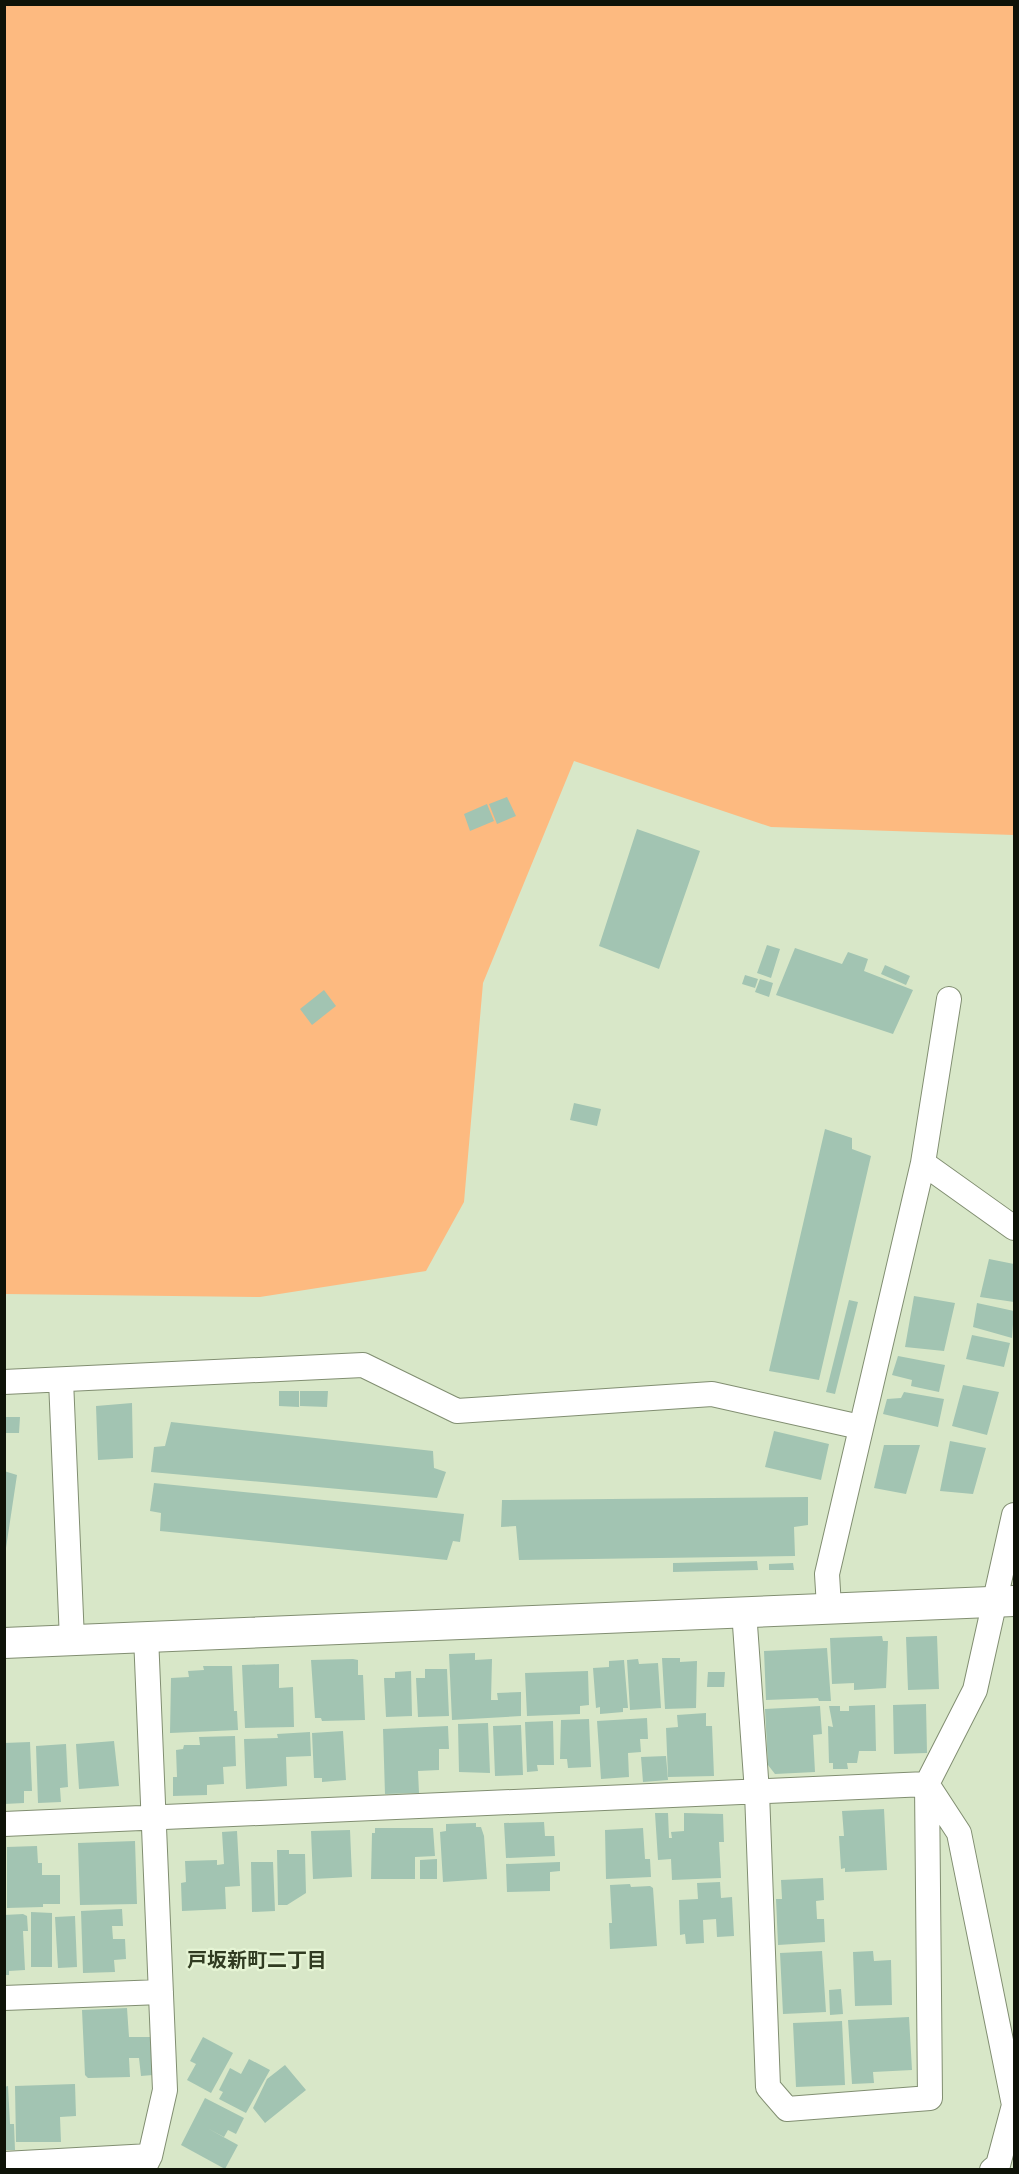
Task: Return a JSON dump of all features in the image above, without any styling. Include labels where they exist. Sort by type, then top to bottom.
[{"type":"street","points":[[829,1606],[827,1574],[923,1163],[949,999]]},
{"type":"street","points":[[923,1163],[1014,1228]]},
{"type":"street","points":[[4,1382],[363,1365],[457,1411],[712,1394],[860,1427]]},
{"type":"street","points":[[61,1380],[72,1640]]},
{"type":"street","points":[[744,1611],[757,1792],[768,2087],[787,2109],[930,2098],[927,1784],[975,1690],[1005,1601],[1014,1515]]},
{"type":"street","points":[[4,1643],[829,1606],[1005,1601]]},
{"type":"street","points":[[4,2164],[146,2163],[165,2090],[146,1636]]},
{"type":"street","points":[[4,1824],[927,1784]]},
{"type":"street","points":[[927,1784],[959,1833],[1014,2105],[998,2164],[992,2169]]},
{"type":"street","points":[[4,1998],[161,1992]]},
{"type":"shaded area","points":[[5,5],[1014,5],[1014,835],[771,827],[574,761],[483,983],[464,1202],[426,1271],[260,1297],[5,1294]]},
{"type":"building","points":[[507,797],[516,816],[497,824],[489,804]]},
{"type":"building","points":[[487,804],[494,821],[470,831],[464,814]]},
{"type":"building","points":[[637,829],[700,851],[659,969],[599,946]]},
{"type":"building","points":[[767,945],[780,949],[771,978],[757,973]]},
{"type":"building","points":[[795,948],[842,964],[848,952],[868,959],[864,971],[913,990],[893,1034],[776,995]]},
{"type":"building","points":[[885,965],[910,976],[906,985],[881,974]]},
{"type":"building","points":[[745,975],[758,979],[755,988],[742,984]]},
{"type":"building","points":[[760,979],[773,983],[769,997],[755,992]]},
{"type":"building","points":[[324,990],[336,1006],[312,1025],[300,1009]]},
{"type":"building","points":[[574,1103],[601,1109],[597,1126],[570,1120]]},
{"type":"building","points":[[825,1129],[852,1138],[852,1149],[871,1156],[819,1380],[769,1371]]},
{"type":"building","points":[[989,1259],[1014,1264],[1014,1302],[980,1297]]},
{"type":"building","points":[[914,1296],[955,1303],[944,1351],[905,1347]]},
{"type":"building","points":[[849,1300],[858,1302],[835,1394],[826,1392]]},
{"type":"building","points":[[977,1303],[1014,1311],[1012,1338],[973,1327]]},
{"type":"building","points":[[972,1335],[1010,1343],[1004,1367],[966,1359]]},
{"type":"building","points":[[898,1356],[945,1365],[939,1392],[911,1386],[912,1380],[892,1375]]},
{"type":"building","points":[[963,1385],[999,1392],[987,1435],[952,1426]]},
{"type":"building","points":[[279,1391],[299,1391],[299,1407],[279,1406]]},
{"type":"building","points":[[300,1391],[328,1391],[327,1407],[300,1406]]},
{"type":"building","points":[[904,1392],[944,1399],[938,1427],[883,1414],[887,1399],[901,1398]]},
{"type":"building","points":[[132,1403],[133,1458],[98,1460],[96,1406]]},
{"type":"building","points":[[4,1417],[20,1417],[19,1433],[4,1433]]},
{"type":"building","points":[[171,1422],[433,1451],[434,1468],[446,1472],[437,1498],[151,1472],[154,1447],[165,1446]]},
{"type":"building","points":[[774,1431],[829,1444],[821,1480],[765,1467]]},
{"type":"building","points":[[950,1441],[986,1448],[973,1494],[940,1491]]},
{"type":"building","points":[[884,1445],[920,1445],[906,1494],[874,1488]]},
{"type":"building","points":[[4,1471],[17,1475],[6,1548],[4,1548]]},
{"type":"building","points":[[154,1483],[464,1514],[460,1542],[453,1541],[447,1560],[160,1531],[161,1513],[150,1511]]},
{"type":"building","points":[[808,1497],[808,1525],[794,1527],[795,1556],[519,1560],[516,1526],[501,1527],[502,1500]]},
{"type":"building","points":[[757,1561],[758,1570],[673,1572],[673,1563]]},
{"type":"building","points":[[793,1563],[794,1570],[769,1570],[769,1564]]},
{"type":"building","points":[[882,1636],[883,1641],[888,1641],[886,1688],[854,1690],[854,1683],[832,1684],[830,1638]]},
{"type":"building","points":[[937,1636],[939,1689],[908,1690],[906,1637]]},
{"type":"building","points":[[827,1648],[831,1701],[819,1701],[818,1698],[766,1700],[764,1651]]},
{"type":"building","points":[[475,1653],[475,1660],[492,1659],[491,1700],[498,1700],[497,1693],[521,1692],[521,1716],[452,1720],[449,1654]]},
{"type":"building","points":[[662,1658],[680,1658],[680,1662],[697,1661],[696,1708],[665,1709]]},
{"type":"building","points":[[638,1659],[639,1664],[658,1663],[661,1708],[630,1710],[627,1660]]},
{"type":"building","points":[[311,1660],[358,1660],[358,1675],[363,1675],[365,1720],[322,1721],[321,1718],[315,1718]]},
{"type":"building","points":[[624,1660],[628,1708],[623,1708],[623,1712],[600,1714],[600,1707],[596,1708],[593,1668],[609,1667],[609,1661]]},
{"type":"building","points":[[279,1664],[279,1688],[293,1687],[294,1727],[245,1728],[242,1665]]},
{"type":"building","points":[[203,1666],[232,1666],[234,1711],[237,1711],[238,1730],[170,1733],[171,1678],[189,1677],[188,1671],[204,1670]]},
{"type":"building","points":[[425,1669],[447,1669],[449,1716],[418,1717],[416,1678],[425,1678]]},
{"type":"building","points":[[411,1671],[412,1716],[386,1717],[384,1678],[395,1678],[395,1672]]},
{"type":"building","points":[[588,1671],[589,1705],[580,1706],[580,1714],[527,1716],[525,1673]]},
{"type":"building","points":[[708,1672],[725,1672],[724,1687],[707,1687]]},
{"type":"building","points":[[926,1704],[927,1753],[894,1754],[893,1705]]},
{"type":"building","points":[[875,1705],[876,1751],[859,1751],[857,1763],[847,1763],[848,1769],[833,1769],[833,1763],[829,1763],[828,1726],[833,1727],[829,1706],[840,1706],[840,1711],[849,1711],[849,1706]]},
{"type":"building","points":[[820,1706],[822,1734],[813,1735],[815,1772],[775,1774],[768,1765],[765,1709]]},
{"type":"building","points":[[706,1713],[706,1726],[712,1726],[714,1776],[668,1777],[666,1728],[678,1727],[677,1715]]},
{"type":"building","points":[[647,1718],[648,1739],[640,1739],[641,1752],[628,1753],[629,1777],[601,1779],[597,1721]]},
{"type":"building","points":[[589,1719],[591,1767],[568,1768],[567,1759],[560,1759],[561,1720]]},
{"type":"building","points":[[553,1721],[554,1765],[537,1765],[538,1771],[527,1772],[525,1722]]},
{"type":"building","points":[[488,1723],[490,1773],[459,1772],[458,1724]]},
{"type":"building","points":[[521,1725],[523,1775],[495,1776],[493,1726]]},
{"type":"building","points":[[448,1726],[449,1749],[439,1749],[439,1770],[418,1771],[419,1793],[385,1794],[383,1729]]},
{"type":"building","points":[[343,1731],[346,1780],[322,1782],[322,1778],[314,1778],[312,1733]]},
{"type":"building","points":[[310,1732],[311,1756],[286,1757],[287,1786],[246,1789],[244,1739],[278,1738],[277,1734]]},
{"type":"building","points":[[235,1736],[236,1766],[223,1767],[224,1784],[207,1785],[207,1795],[173,1796],[173,1777],[177,1777],[176,1750],[183,1749],[184,1745],[200,1745],[199,1737]]},
{"type":"building","points":[[114,1741],[119,1786],[79,1789],[76,1744]]},
{"type":"building","points":[[30,1742],[32,1791],[24,1791],[24,1803],[4,1804],[4,1743]]},
{"type":"building","points":[[66,1744],[68,1787],[60,1788],[61,1802],[38,1803],[36,1746]]},
{"type":"building","points":[[666,1756],[668,1780],[643,1782],[641,1757]]},
{"type":"building","points":[[884,1809],[887,1870],[845,1872],[845,1868],[841,1869],[839,1836],[844,1836],[842,1811]]},
{"type":"building","points":[[655,1813],[668,1813],[669,1838],[672,1838],[671,1832],[684,1831],[684,1813],[723,1814],[724,1842],[719,1842],[721,1878],[672,1880],[671,1859],[658,1860]]},
{"type":"building","points":[[544,1822],[545,1836],[554,1836],[555,1856],[506,1858],[504,1823]]},
{"type":"building","points":[[476,1823],[476,1827],[481,1827],[484,1836],[487,1879],[443,1882],[440,1832],[446,1831],[446,1824]]},
{"type":"building","points":[[375,1828],[433,1828],[435,1856],[415,1857],[415,1879],[371,1879],[372,1833],[375,1833]]},
{"type":"building","points":[[643,1828],[645,1859],[650,1859],[651,1877],[606,1879],[605,1830]]},
{"type":"building","points":[[350,1830],[352,1877],[313,1879],[311,1831]]},
{"type":"building","points":[[237,1831],[240,1886],[225,1887],[226,1909],[182,1911],[181,1883],[186,1882],[185,1861],[217,1860],[217,1865],[224,1864],[222,1832]]},
{"type":"building","points":[[135,1841],[137,1904],[80,1905],[78,1843]]},
{"type":"building","points":[[37,1846],[38,1863],[42,1863],[42,1875],[60,1875],[60,1904],[7,1908],[7,1847]]},
{"type":"building","points":[[277,1850],[289,1850],[289,1854],[305,1854],[306,1893],[287,1905],[278,1905]]},
{"type":"building","points":[[437,1859],[437,1879],[420,1879],[420,1860]]},
{"type":"building","points":[[251,1862],[273,1862],[275,1911],[252,1912]]},
{"type":"building","points":[[560,1862],[560,1871],[550,1872],[550,1891],[507,1892],[506,1864]]},
{"type":"building","points":[[823,1878],[824,1900],[816,1901],[817,1919],[824,1919],[825,1942],[778,1945],[776,1899],[782,1899],[781,1880]]},
{"type":"building","points":[[720,1882],[721,1898],[732,1897],[734,1936],[717,1937],[716,1919],[703,1920],[704,1943],[686,1944],[685,1934],[680,1935],[679,1900],[698,1899],[697,1883]]},
{"type":"building","points":[[630,1884],[631,1887],[650,1886],[653,1888],[657,1946],[610,1949],[609,1923],[612,1923],[610,1885]]},
{"type":"building","points":[[122,1909],[123,1926],[112,1926],[113,1939],[125,1939],[126,1959],[114,1960],[115,1972],[83,1973],[81,1911]]},
{"type":"building","points":[[31,1912],[52,1913],[52,1967],[31,1967]]},
{"type":"building","points":[[23,1914],[27,1916],[28,1931],[23,1931],[25,1970],[9,1971],[9,1975],[4,1975],[4,1915]]},
{"type":"building","points":[[75,1916],[77,1967],[58,1968],[55,1917]]},
{"type":"building","points":[[822,1951],[826,2012],[783,2014],[780,1953]]},
{"type":"building","points":[[873,1951],[874,1961],[891,1960],[892,2005],[855,2006],[853,1952]]},
{"type":"building","points":[[841,1989],[843,2014],[830,2015],[829,1990]]},
{"type":"building","points":[[127,2008],[129,2037],[151,2037],[153,2075],[141,2076],[139,2058],[129,2058],[130,2077],[88,2078],[85,2075],[82,2010]]},
{"type":"building","points":[[909,2017],[912,2070],[873,2072],[874,2083],[852,2084],[848,2020]]},
{"type":"building","points":[[842,2021],[845,2085],[796,2087],[793,2023]]},
{"type":"building","points":[[203,2037],[233,2053],[211,2093],[187,2080],[196,2064],[190,2061]]},
{"type":"building","points":[[249,2059],[270,2070],[246,2113],[219,2099],[223,2092],[219,2090],[230,2068],[241,2074]]},
{"type":"building","points":[[285,2065],[306,2090],[265,2123],[253,2108],[267,2079]]},
{"type":"building","points":[[75,2084],[76,2116],[60,2117],[61,2142],[16,2142],[15,2086]]},
{"type":"building","points":[[8,2086],[10,2124],[14,2124],[15,2150],[4,2150],[4,2087]]},
{"type":"building","points":[[205,2098],[244,2118],[236,2134],[228,2130],[224,2137],[207,2128],[238,2145],[225,2169],[181,2145]]},
{"type":"district","name":"戸坂新町二丁目","points":[[257,1960]]}]
